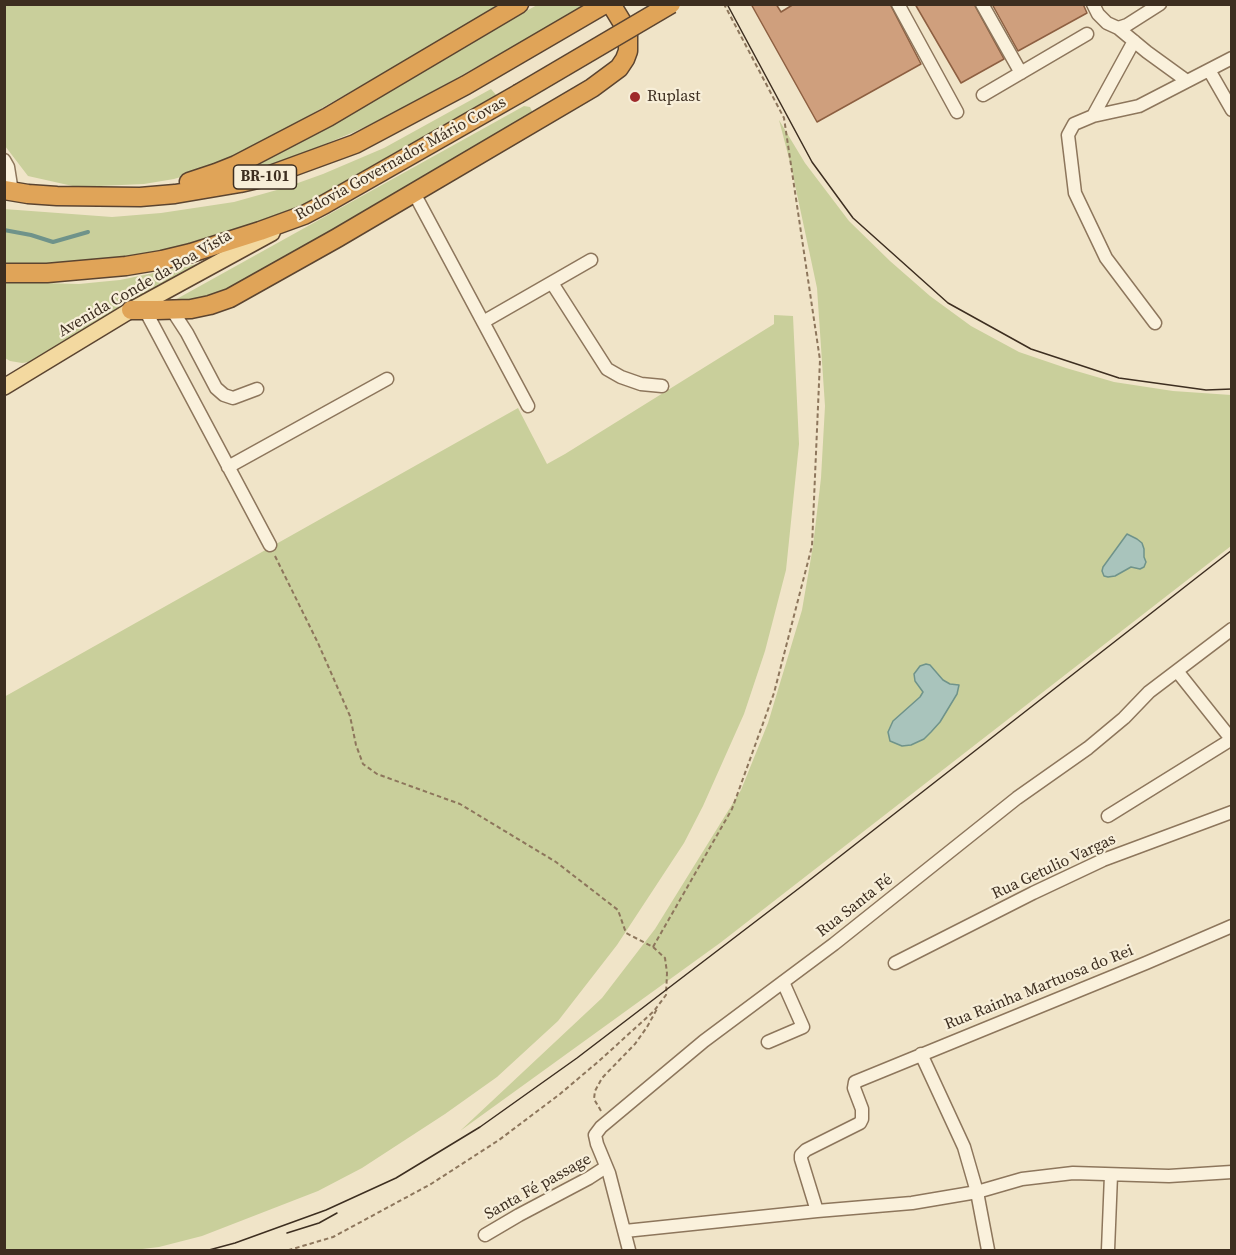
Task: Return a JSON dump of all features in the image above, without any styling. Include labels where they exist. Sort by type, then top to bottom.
[{"type":"highway","points":[[140,197],[216,173],[245,160],[328,117],[519,4]]},
{"type":"highway","name":"Rodovia Governador Mário Covas","points":[[8,191],[66,197],[140,197],[175,194],[240,183],[302,164],[355,144],[605,4]]},
{"type":"highway","points":[[138,310],[191,309],[230,298],[592,88],[619,68],[628,51],[628,32],[610,4]]},
{"type":"highway","name":"Rodovia Governador Mário Covas","points":[[4,273],[74,272],[162,260],[220,244],[304,215],[671,4]]},
{"type":"main road","name":"Avenida Conde da Boa Vista","points":[[4,387],[304,215]]},
{"type":"main road","points":[[4,370],[27,374]]},
{"type":"street","points":[[898,4],[957,112]]},
{"type":"street","points":[[982,4],[1021,73]]},
{"type":"street","points":[[1093,4],[1098,14],[1107,23],[1118,28],[1146,52],[1187,81]]},
{"type":"street","points":[[1118,28],[1127,25],[1160,4]]},
{"type":"street","points":[[983,94],[1087,34]]},
{"type":"street","points":[[1093,116],[1134,41]]},
{"type":"street","points":[[1155,323],[1106,258],[1075,193],[1068,135],[1074,124],[1093,116],[1139,106],[1232,58]]},
{"type":"street","points":[[1209,70],[1232,110]]},
{"type":"street","points":[[6,163],[8,191]]},
{"type":"street","points":[[414,193],[528,406]]},
{"type":"street","points":[[483,322],[591,261]]},
{"type":"street","points":[[552,283],[607,369],[641,384],[662,386]]},
{"type":"street","points":[[138,310],[270,545]]},
{"type":"street","points":[[172,310],[216,388],[224,395],[233,398],[257,389]]},
{"type":"street","points":[[228,468],[387,379]]},
{"type":"street","name":"Rua Santa Fé","points":[[629,1251],[606,1167],[598,1149],[595,1135],[599,1130],[704,1041],[886,903],[1017,798],[1088,748],[1149,692],[1232,629]]},
{"type":"street","points":[[1108,816],[1231,740],[1177,671]]},
{"type":"street","name":"Rua Getulio Vargas","points":[[895,963],[1103,860],[1232,812]]},
{"type":"street","name":"Rua Rainha Martuosa do Rei","points":[[817,1211],[801,1155],[806,1150],[860,1123],[862,1109],[854,1088],[855,1082],[1232,926]]},
{"type":"street","points":[[768,1042],[803,1027],[783,981]]},
{"type":"street","points":[[921,1054],[961,1139],[977,1192],[988,1251]]},
{"type":"street","name":"Santa Fé passage","points":[[485,1235],[606,1167]]},
{"type":"street","points":[[625,1231],[912,1203],[977,1192],[1022,1179],[1073,1173],[1169,1176],[1232,1172]]},
{"type":"street","points":[[1108,1251],[1111,1175]]},
{"type":"path","points":[[653,947],[732,809],[774,693],[812,546],[820,360],[784,118],[724,4]]},
{"type":"path","points":[[270,545],[318,643],[350,716],[363,764],[377,774],[460,804],[556,862],[618,910],[626,933],[653,947],[665,958],[667,989],[666,995],[654,1011],[599,1061],[499,1140],[431,1184],[333,1237],[289,1251]]},
{"type":"path","points":[[608,1121],[594,1099],[595,1091],[602,1078],[647,1028],[662,1000]]},
{"type":"green space","points":[[4,5],[502,5],[224,164],[174,179],[144,184],[77,187],[28,176],[5,146]]},
{"type":"green space","points":[[537,5],[587,5],[396,112],[282,162],[247,171],[366,101]]},
{"type":"green space","points":[[491,89],[497,96],[389,156],[333,191],[282,216],[148,257],[72,265],[5,266],[4,209],[112,217],[161,213],[234,202],[323,174],[384,148]]},
{"type":"green space","points":[[524,106],[530,107],[533,113],[405,189],[223,292],[199,302],[173,301]]},
{"type":"green space","points":[[779,120],[805,163],[849,221],[930,296],[971,326],[1019,352],[1114,382],[1173,391],[1231,395],[1231,546],[720,943],[460,1131],[602,998],[655,929],[741,790],[768,723],[802,610],[821,478],[825,406],[817,288]]},
{"type":"green space","points":[[202,263],[36,361],[22,363],[5,358],[5,282],[79,284],[120,280]]},
{"type":"green space","points":[[774,315],[793,316],[799,444],[786,570],[765,651],[744,714],[684,843],[617,945],[558,1021],[497,1077],[445,1114],[362,1168],[318,1191],[202,1236],[159,1247],[134,1250],[5,1250],[4,697],[518,408],[547,464],[774,324]]},
{"type":"water","points":[[1127,534],[1142,543],[1146,562],[1144,567],[1140,569],[1131,567],[1115,576],[1104,576],[1103,567]]},
{"type":"water","points":[[930,665],[943,680],[959,685],[957,694],[940,722],[924,739],[902,746],[890,741],[888,732],[893,721],[923,692],[915,681],[914,674],[920,666]]},
{"type":"building","points":[[751,4],[776,4],[781,12],[794,4],[890,4],[921,64],[817,122]]},
{"type":"building","points":[[915,4],[974,4],[1004,59],[961,83]]},
{"type":"building","points":[[992,4],[1083,4],[1087,13],[1018,51]]},
{"type":"waterway","points":[[4,230],[53,242],[88,232]]},
{"type":"tram line","points":[[727,4],[812,162],[853,218],[948,303],[1031,349],[1119,378],[1206,390],[1232,389]]},
{"type":"tram line","points":[[209,1250],[326,1210],[396,1178],[480,1127],[577,1058],[802,886],[1232,550]]},
{"type":"tram line","points":[[287,1233],[319,1223],[337,1213]]},
{"type":"place","name":"Ruplast","points":[[635,97]]}]
